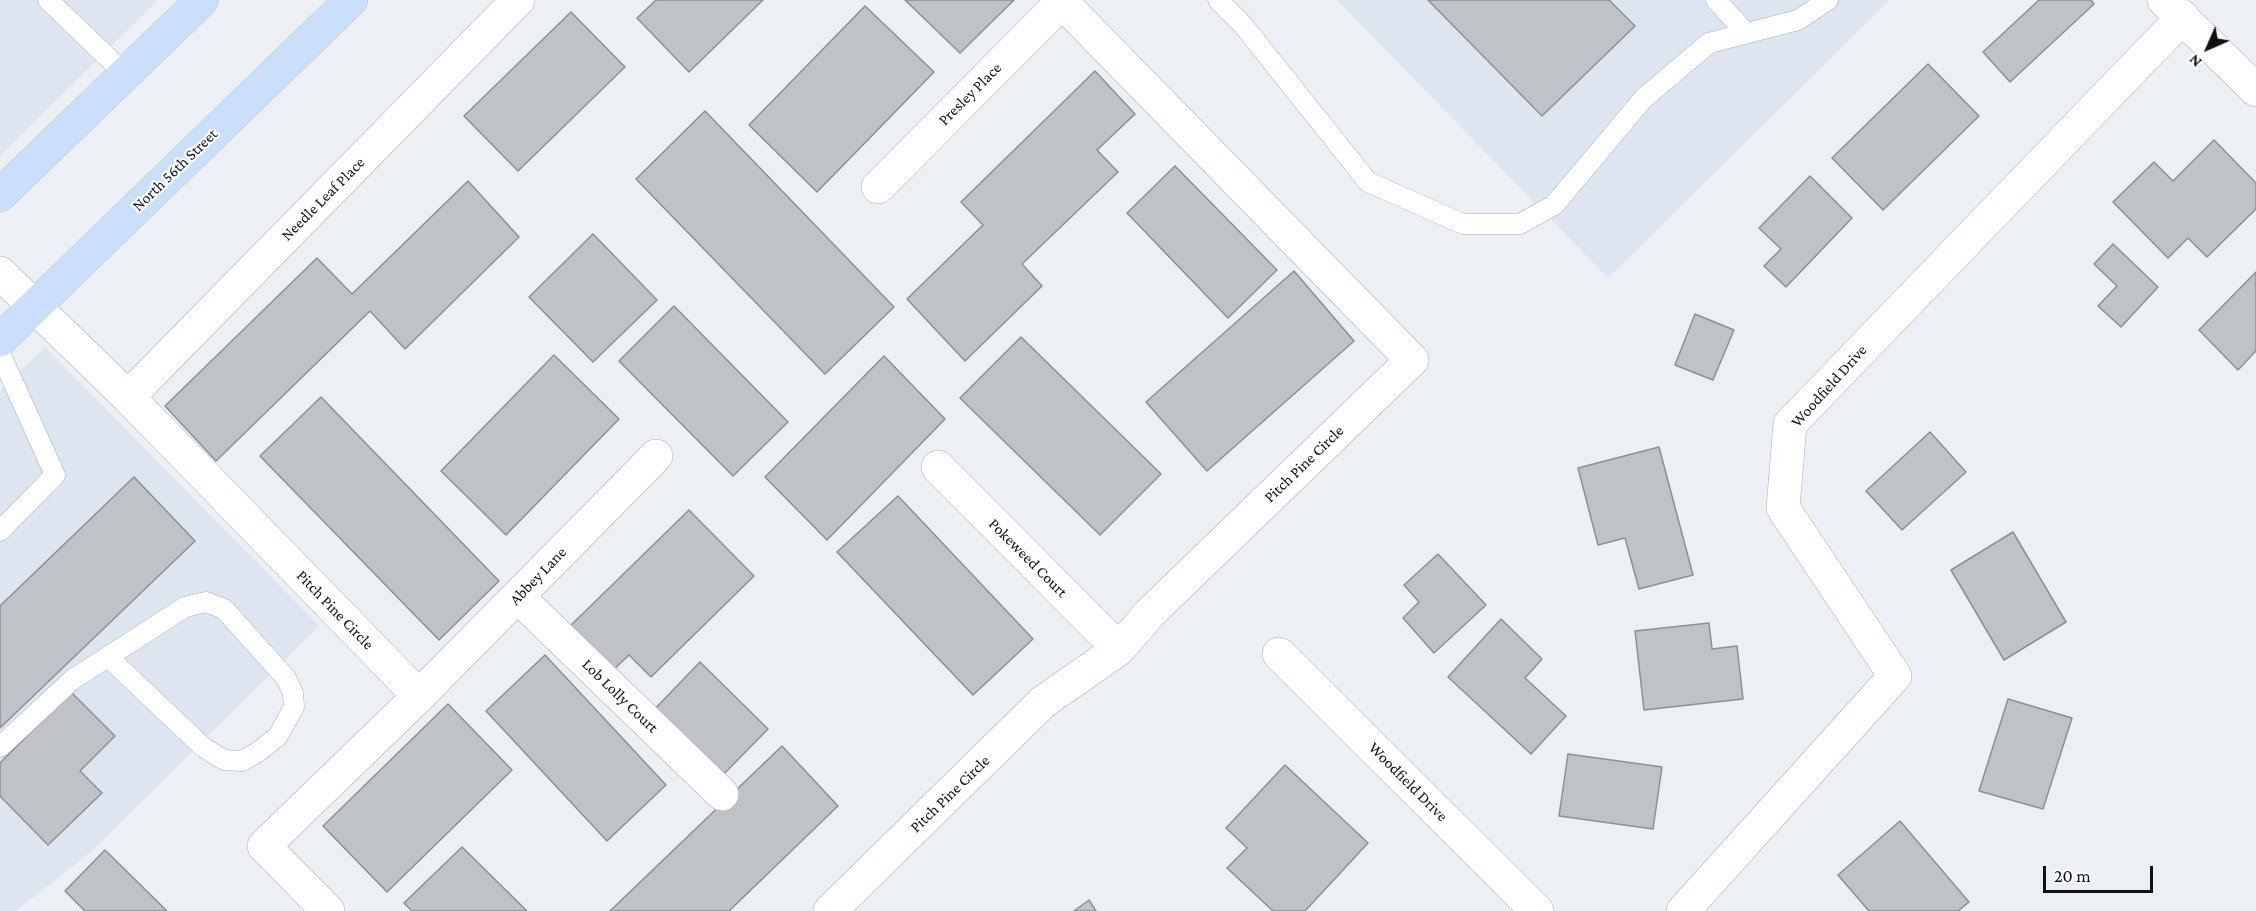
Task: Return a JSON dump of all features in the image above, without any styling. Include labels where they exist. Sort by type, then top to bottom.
[{"type":"main road","name":"North 56th Street","points":[[0,340],[351,0]]},
{"type":"main road","points":[[0,195],[198,1]]},
{"type":"street","name":"Needle Leaf Place","points":[[128,397],[518,0]]},
{"type":"street","name":"Pitch Pine Circle","points":[[830,911],[1043,702],[1119,649],[1150,613],[1412,360],[1061,1]]},
{"type":"street","name":"Presley Place","points":[[878,187],[1061,1]]},
{"type":"street","points":[[2174,8],[2256,90]]},
{"type":"street","name":"Woodfield Drive","points":[[1683,911],[1894,676],[1783,508],[1790,424],[2174,8]]},
{"type":"street","name":"Pitch Pine Circle","points":[[0,273],[128,397],[419,696]]},
{"type":"street","name":"Abbey Lane","points":[[419,696],[656,456]]},
{"type":"street","name":"Pokeweed Court","points":[[938,467],[1119,649]]},
{"type":"street","name":"Lob Lolly Court","points":[[518,597],[722,794]]},
{"type":"street","name":"Woodfield Drive","points":[[1279,654],[1537,911]]},
{"type":"street","points":[[328,911],[264,846],[419,696]]},
{"type":"lane","points":[[48,0],[125,74]]},
{"type":"lane","points":[[1218,0],[1243,25],[1368,182],[1463,224],[1520,224],[1554,205],[1644,98],[1709,43],[1798,20],[1828,0]]},
{"type":"lane","points":[[1716,0],[1746,33]]},
{"type":"lane","points":[[0,354],[55,475],[0,531]]},
{"type":"lane","points":[[0,747],[72,680],[185,607],[206,602],[224,609],[286,678],[293,693],[294,707],[278,736],[258,752],[242,761],[224,760],[203,747],[108,657]]},
{"type":"shaded area","points":[[0,0],[158,0],[0,156]]},
{"type":"shaded area","points":[[1337,0],[1890,0],[1608,278]]},
{"type":"shaded area","points":[[45,347],[319,626],[93,850],[16,911],[0,911],[0,391]]},
{"type":"building","points":[[656,0],[763,0],[689,72],[637,18]]},
{"type":"building","points":[[905,0],[1014,0],[960,53]]},
{"type":"building","points":[[1428,0],[1609,0],[1635,26],[1542,116]]},
{"type":"building","points":[[2039,0],[2091,0],[2094,4],[2010,82],[1983,52]]},
{"type":"building","points":[[865,6],[934,72],[817,192],[749,125]]},
{"type":"building","points":[[571,12],[625,67],[518,171],[464,116]]},
{"type":"building","points":[[1928,64],[1979,116],[1883,210],[1832,158]]},
{"type":"building","points":[[1095,71],[1135,114],[1097,150],[1118,172],[1022,264],[1042,286],[965,361],[907,299],[983,225],[961,202]]},
{"type":"building","points":[[705,111],[894,307],[825,374],[636,179]]},
{"type":"building","points":[[2214,140],[2256,183],[2256,209],[2207,257],[2188,238],[2168,258],[2113,202],[2154,162],[2173,181]]},
{"type":"building","points":[[1175,166],[1277,270],[1228,318],[1127,213]]},
{"type":"building","points":[[1810,176],[1852,218],[1786,287],[1764,266],[1781,249],[1759,228]]},
{"type":"building","points":[[468,181],[519,237],[405,349],[370,311],[216,461],[165,406],[317,258],[352,294]]},
{"type":"building","points":[[593,234],[657,300],[593,362],[529,297]]},
{"type":"building","points":[[2113,244],[2158,287],[2121,327],[2098,306],[2117,286],[2094,264]]},
{"type":"building","points":[[1294,271],[1354,341],[1207,471],[1146,402]]},
{"type":"building","points":[[2256,272],[2256,351],[2238,370],[2199,330]]},
{"type":"building","points":[[674,306],[788,422],[733,476],[619,361]]},
{"type":"building","points":[[1695,314],[1734,330],[1713,380],[1675,365]]},
{"type":"building","points":[[1021,337],[1161,474],[1100,535],[960,398]]},
{"type":"building","points":[[554,355],[619,419],[506,535],[441,471]]},
{"type":"building","points":[[884,356],[945,419],[827,540],[765,477]]},
{"type":"building","points":[[321,397],[499,581],[439,640],[260,456]]},
{"type":"building","points":[[1930,432],[1966,472],[1902,530],[1866,491]]},
{"type":"building","points":[[1659,447],[1693,575],[1639,589],[1625,538],[1598,545],[1578,468]]},
{"type":"building","points":[[134,477],[195,541],[0,728],[0,606]]},
{"type":"building","points":[[898,496],[1033,639],[973,695],[837,552]]},
{"type":"building","points":[[689,510],[754,576],[651,677],[629,655],[608,675],[565,631]]},
{"type":"building","points":[[2013,532],[2066,622],[2004,660],[1951,570]]},
{"type":"building","points":[[1438,554],[1486,605],[1434,653],[1403,618],[1419,602],[1404,585]]},
{"type":"building","points":[[1501,619],[1542,659],[1525,678],[1566,716],[1531,754],[1448,677]]},
{"type":"building","points":[[1709,623],[1712,649],[1737,646],[1743,699],[1644,710],[1635,631]]},
{"type":"building","points":[[545,655],[666,785],[607,841],[486,711]]},
{"type":"building","points":[[700,662],[768,729],[717,781],[649,715]]},
{"type":"building","points":[[71,692],[115,736],[80,771],[102,793],[48,845],[0,796],[0,763]]},
{"type":"building","points":[[2008,699],[2072,718],[2043,809],[1979,791]]},
{"type":"building","points":[[448,704],[512,770],[387,892],[323,826]]},
{"type":"building","points":[[782,746],[838,806],[729,911],[610,911]]},
{"type":"building","points":[[1568,754],[1662,767],[1653,829],[1559,816]]},
{"type":"building","points":[[1285,765],[1368,843],[1305,911],[1273,911],[1227,868],[1247,848],[1226,828]]},
{"type":"building","points":[[1900,821],[1969,902],[1958,911],[1869,911],[1838,875]]},
{"type":"building","points":[[462,847],[527,911],[412,911],[404,903]]},
{"type":"building","points":[[105,850],[167,911],[85,911],[65,891]]},
{"type":"building","points":[[1089,900],[1096,911],[1074,911]]}]
